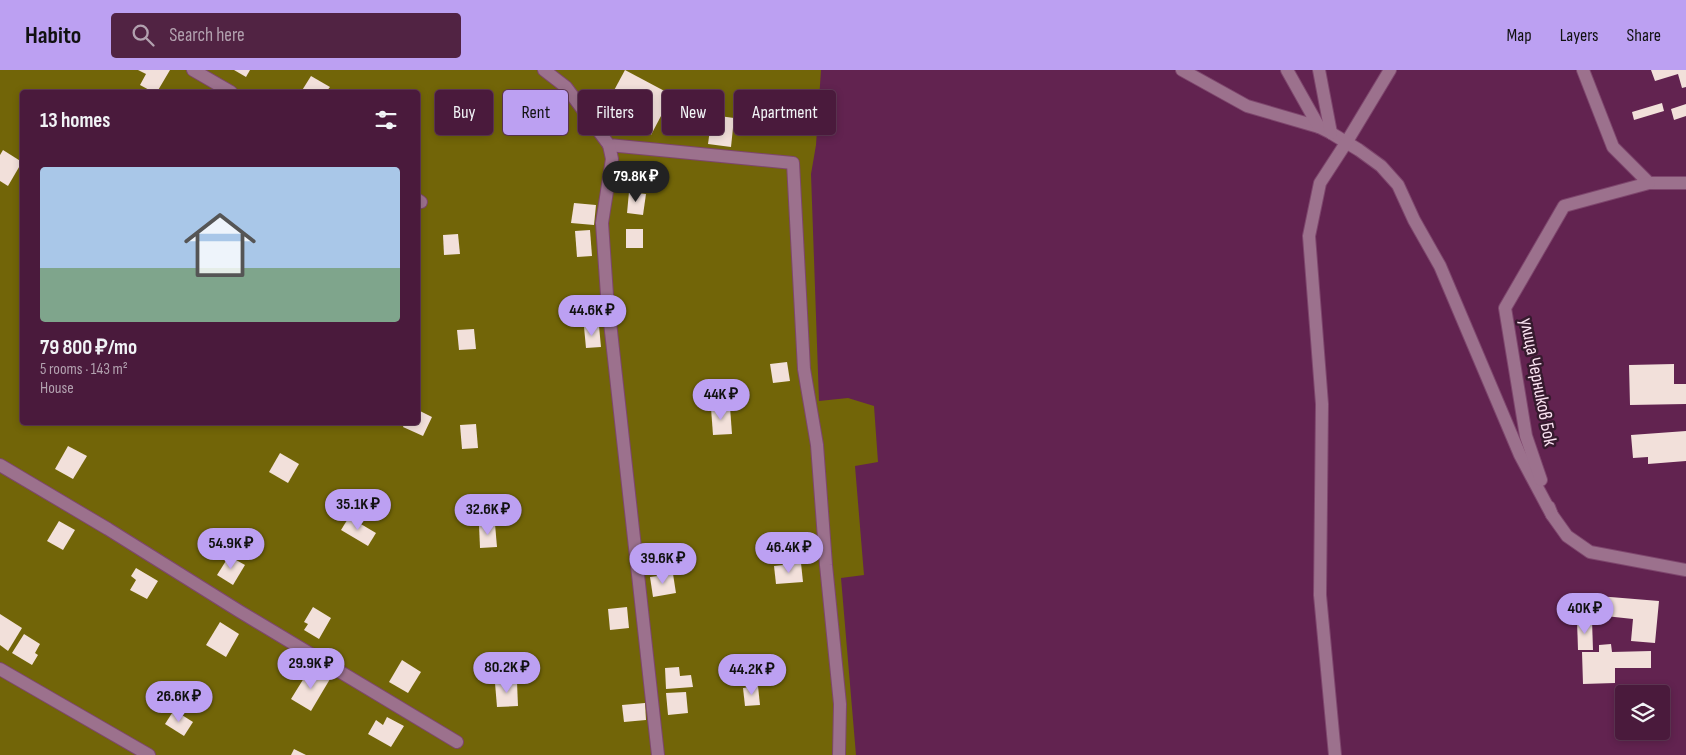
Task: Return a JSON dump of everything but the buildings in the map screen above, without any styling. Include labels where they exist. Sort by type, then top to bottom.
[{"type":"street","points":[[194,70],[227,90]]},
{"type":"street","points":[[544,70],[566,87],[609,145],[612,159],[602,223],[607,295],[658,755]]},
{"type":"street","points":[[1182,70],[1247,106],[1319,127],[1331,133],[1381,166],[1398,185],[1414,220],[1440,266],[1520,455],[1552,515]]},
{"type":"street","points":[[1287,70],[1319,127]]},
{"type":"street","points":[[1319,70],[1331,133]]},
{"type":"street","points":[[1335,755],[1320,595],[1322,404],[1309,236],[1320,184],[1390,70]]},
{"type":"street","points":[[1583,70],[1612,147],[1649,183]]},
{"type":"street","points":[[609,145],[794,164],[804,369],[816,445],[840,704],[838,755]]},
{"type":"street","name":"улица Черников Бок","points":[[1686,183],[1649,183],[1564,206],[1505,308],[1526,436],[1552,515],[1567,536],[1590,552],[1686,570]]},
{"type":"street","points":[[0,465],[108,529],[239,612],[457,742]]},
{"type":"street","points":[[0,669],[149,755]]},
{"type":"shaded area","points":[[0,70],[821,70],[820,90],[734,90],[734,135],[817,135],[811,174],[819,401],[848,398],[874,406],[878,462],[855,466],[864,575],[841,578],[856,755],[0,755]]}]
